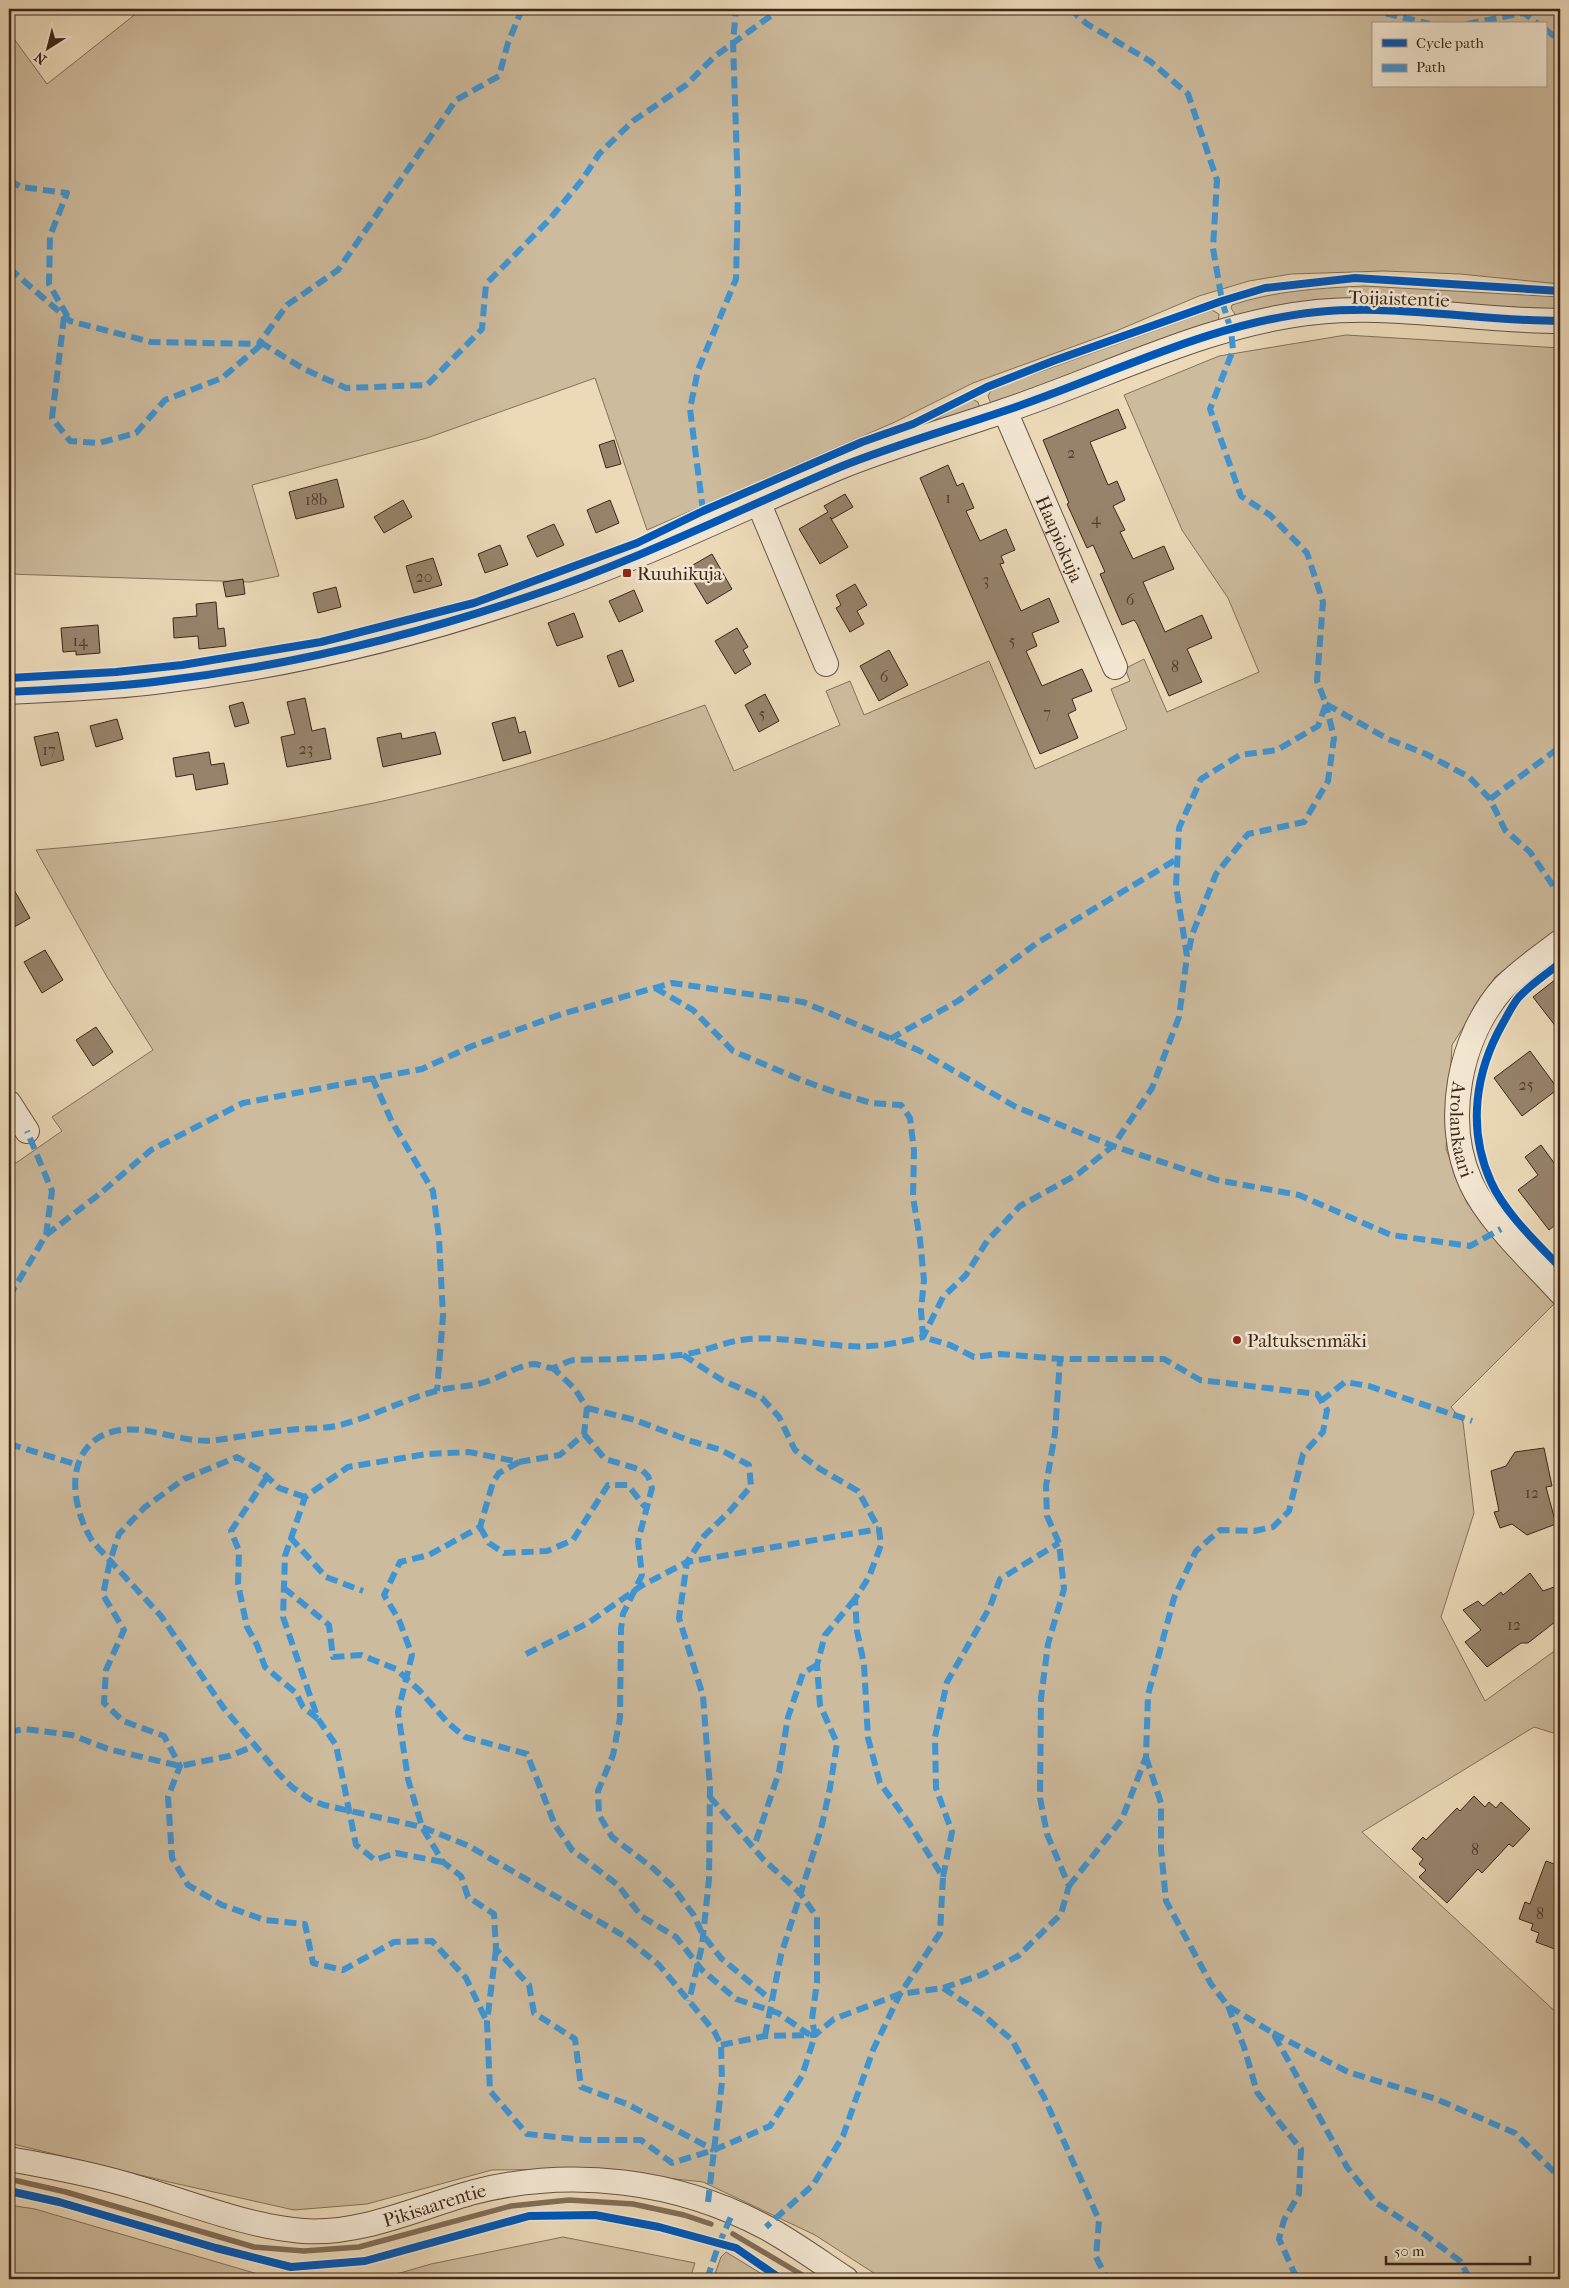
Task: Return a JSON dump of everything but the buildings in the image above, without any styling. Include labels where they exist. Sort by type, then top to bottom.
[{"type":"street","name":"Toijaistentie","points":[[9,692],[123,686],[167,680],[310,657],[442,625],[539,593],[620,562],[759,504],[842,466],[1006,411],[1198,340],[1248,325],[1317,312],[1396,311],[1560,321]]},
{"type":"street","name":"Haapiokuja","points":[[1006,411],[1115,667]]},
{"type":"street","points":[[759,504],[826,664]]},
{"type":"street","name":"Arolankaari","points":[[1560,942],[1525,968],[1504,987],[1491,1005],[1467,1052],[1457,1115],[1458,1140],[1463,1163],[1472,1185],[1501,1229],[1560,1292]]},
{"type":"street","points":[[9,1103],[27,1131]]},
{"type":"street","name":"Pikisaarentie","points":[[9,2159],[124,2184],[248,2221],[304,2231],[332,2230],[358,2226],[476,2192],[515,2185],[599,2180],[639,2184],[676,2192],[733,2212],[766,2227],[846,2279]]},
{"type":"shaded area","points":[[142,9],[1560,9],[1560,284],[1460,274],[1384,271],[1291,274],[1249,281],[1199,296],[1116,331],[973,383],[895,422],[647,530],[595,378],[427,438],[252,485],[279,576],[250,582],[9,574],[9,32],[47,84]]},
{"type":"shaded area","points":[[1364,286],[1560,297],[1560,311],[1236,316],[1231,308],[1232,305],[1248,300],[1280,293]]},
{"type":"shaded area","points":[[1212,310],[1219,314],[1218,323],[991,404],[988,396],[992,389]]},
{"type":"shaded area","points":[[1346,335],[1560,348],[1560,927],[1495,977],[1452,1045],[1446,1149],[1467,1203],[1554,1304],[1451,1407],[1463,1422],[1474,1513],[1441,1617],[1485,1701],[1560,1647],[1560,1735],[1534,1727],[1362,1832],[1560,2016],[1560,2279],[883,2279],[815,2235],[703,2182],[582,2169],[492,2170],[367,2204],[294,2210],[9,2143],[9,1155],[16,1163],[62,1131],[52,1117],[153,1050],[107,977],[36,850],[203,832],[286,820],[369,804],[496,773],[622,734],[705,705],[734,771],[840,725],[826,691],[850,681],[864,715],[989,661],[1035,769],[1127,729],[1111,689],[1130,681],[1126,671],[1128,667],[1144,659],[1167,712],[1259,672],[1228,598],[1182,530],[1124,395],[1219,356]]},
{"type":"shaded area","points":[[972,399],[978,402],[980,409],[925,425]]},
{"type":"shaded area","points":[[9,2205],[35,2209],[275,2279],[9,2279]]},
{"type":"shaded area","points":[[563,2237],[695,2263],[690,2279],[379,2279],[431,2264]]},
{"type":"shaded area","points":[[726,2252],[770,2279],[713,2279],[721,2257]]},
{"type":"waterway","points":[[9,2179],[66,2192],[254,2247],[304,2251],[359,2247],[511,2206],[569,2200],[633,2204],[684,2215],[711,2224]]},
{"type":"waterway","points":[[733,2234],[809,2279]]},
{"type":"marked path","points":[[9,268],[70,321],[151,342],[262,344],[260,342],[287,305],[338,270],[456,100],[499,76],[508,43],[522,9]]},
{"type":"marked path","points":[[703,511],[690,409],[698,370],[736,279],[738,191],[733,42],[736,9]]},
{"type":"marked path","points":[[260,342],[304,369],[346,388],[427,385],[482,329],[486,284],[549,220],[582,180],[599,154],[633,121],[686,85],[714,57],[780,9]]},
{"type":"marked path","points":[[708,2202],[722,2082],[721,2045],[714,2031],[659,1965],[624,1936],[469,1846],[422,1827],[324,1805],[309,1799],[292,1787],[223,1707],[161,1616],[93,1542],[86,1530],[77,1502],[75,1488],[76,1473],[80,1460],[87,1448],[98,1438],[126,1429],[202,1441],[279,1431],[330,1427],[349,1423],[442,1389],[482,1383],[533,1364],[552,1368],[575,1360],[680,1355],[733,1341],[754,1339],[781,1339],[834,1345],[866,1346],[885,1345],[923,1337],[943,1297],[966,1275],[987,1241],[1020,1206],[1078,1174],[1113,1146],[1152,1088],[1179,1017],[1187,956],[1176,886],[1179,828],[1201,779],[1240,755],[1277,750],[1318,726],[1326,704],[1317,681],[1323,602],[1307,553],[1270,515],[1241,496],[1210,409],[1233,350],[1231,330],[1222,301],[1213,248],[1217,180],[1188,94],[1150,61],[1087,24],[1070,9]]},
{"type":"marked path","points":[[1368,9],[1422,22]]},
{"type":"marked path","points":[[1477,22],[1524,13],[1535,22]]},
{"type":"marked path","points":[[1546,30],[1560,41]]},
{"type":"marked path","points":[[9,180],[21,187],[67,193],[50,236],[49,284],[69,319]]},
{"type":"marked path","points":[[64,317],[52,418],[70,441],[99,443],[136,433],[165,400],[222,378],[262,344]]},
{"type":"marked path","points":[[1326,704],[1388,739],[1426,754],[1469,777],[1490,799],[1505,830],[1530,852],[1560,896]]},
{"type":"marked path","points":[[1189,950],[1192,935],[1216,874],[1248,834],[1304,822],[1328,781],[1334,738],[1326,704]]},
{"type":"marked path","points":[[1490,799],[1560,747]]},
{"type":"marked path","points":[[890,1039],[958,1001],[1037,943],[1177,859]]},
{"type":"marked path","points":[[46,1235],[97,1196],[151,1150],[243,1103],[422,1069],[472,1046],[562,1014],[672,983],[803,1002],[918,1050],[1016,1107],[1113,1146],[1217,1180],[1299,1195],[1391,1235],[1470,1246],[1501,1229]]},
{"type":"marked path","points":[[655,988],[693,1010],[733,1051],[801,1080],[838,1093],[871,1103],[901,1105],[910,1118],[914,1151],[913,1197],[924,1280],[921,1310],[923,1337],[950,1345],[974,1357],[1000,1354],[1060,1359],[1164,1359],[1200,1380],[1317,1394],[1327,1410],[1323,1432],[1303,1454],[1289,1511],[1273,1527],[1254,1531],[1220,1530],[1196,1551],[1174,1598],[1148,1695],[1146,1757],[1122,1819],[1069,1886]]},
{"type":"marked path","points":[[372,1077],[392,1122],[433,1191],[439,1238],[443,1316],[437,1391]]},
{"type":"marked path","points":[[9,1297],[46,1235],[52,1191],[27,1131]]},
{"type":"marked path","points":[[683,1355],[722,1380],[762,1398],[779,1417],[795,1450],[820,1469],[858,1491],[879,1529],[881,1545],[869,1577],[855,1599],[857,1631],[864,1664],[868,1738],[880,1783],[909,1823],[943,1877],[940,1933],[900,1994],[873,2050],[843,2136],[813,2185],[766,2227]]},
{"type":"marked path","points":[[721,2045],[765,2036],[815,2035],[834,2019],[900,1994],[943,1988],[981,1975],[1018,1956],[1061,1914],[1069,1886],[1047,1834],[1040,1798],[1041,1698],[1048,1644],[1064,1589],[1059,1543],[1047,1516],[1046,1486],[1055,1433],[1060,1359]]},
{"type":"marked path","points":[[443,1862],[396,1853],[375,1860],[356,1845],[336,1745],[318,1719],[283,1617],[285,1556],[305,1497],[348,1467],[427,1454],[469,1452],[519,1462],[560,1455],[584,1434],[587,1408],[575,1389],[553,1368]]},
{"type":"marked path","points":[[1321,1401],[1345,1382],[1369,1386],[1472,1421]]},
{"type":"marked path","points":[[587,1408],[635,1420],[721,1450],[749,1465],[751,1486],[729,1512],[704,1536],[687,1562],[679,1618],[703,1696],[710,1788],[709,1879],[702,1946],[689,2001]]},
{"type":"marked path","points":[[584,1434],[605,1459],[642,1470],[648,1476],[652,1488],[638,1541],[642,1575],[623,1614],[621,1629],[620,1718],[613,1755],[598,1791],[599,1815],[612,1837],[654,1869],[672,1886],[693,1914],[703,1935],[721,1958],[771,2000]]},
{"type":"marked path","points":[[9,1444],[78,1465]]},
{"type":"marked path","points":[[305,1497],[279,1488],[261,1471],[237,1457],[184,1479],[145,1507],[119,1534],[110,1561],[103,1595],[124,1630],[106,1670],[104,1703],[123,1721],[164,1736],[180,1766],[168,1797],[172,1858],[188,1885],[222,1905],[265,1920],[305,1924],[313,1963],[343,1970],[394,1942],[432,1941],[466,1978],[487,2022]]},
{"type":"marked path","points":[[519,1462],[499,1473],[493,1482],[480,1527],[429,1555],[400,1562],[384,1595],[399,1620],[412,1655],[398,1712],[408,1779],[422,1827],[443,1862],[461,1876],[468,1897],[494,1914],[496,1949],[529,1985],[534,2013],[575,2039],[581,2087],[627,2104],[714,2150]]},
{"type":"marked path","points":[[267,1477],[231,1531],[239,1551],[238,1584],[247,1627],[257,1645],[265,1667],[296,1693],[303,1707],[318,1719]]},
{"type":"marked path","points":[[480,1527],[489,1543],[504,1553],[547,1551],[573,1540],[608,1485],[628,1485],[645,1507]]},
{"type":"marked path","points":[[526,1654],[588,1623],[641,1586],[687,1562],[879,1529]]},
{"type":"marked path","points":[[290,1537],[326,1577],[363,1591]]},
{"type":"marked path","points":[[943,1877],[952,1832],[936,1788],[935,1737],[947,1682],[990,1607],[1000,1579],[1059,1543]]},
{"type":"marked path","points":[[284,1588],[329,1625],[333,1657],[361,1655],[396,1669],[420,1691],[448,1723],[465,1737],[527,1754],[555,1825],[572,1850],[618,1885],[641,1916],[676,1937],[702,1970],[736,1999],[778,2013],[810,2035]]},
{"type":"marked path","points":[[765,2036],[781,1955],[821,1829],[837,1743],[820,1705],[817,1665],[825,1635],[855,1599]]},
{"type":"marked path","points":[[756,1841],[779,1772],[788,1717],[803,1673],[817,1665]]},
{"type":"marked path","points":[[9,1732],[24,1729],[72,1735],[108,1749],[180,1766],[229,1756],[255,1746]]},
{"type":"marked path","points":[[1146,1757],[1161,1803],[1161,1849],[1166,1901],[1211,1984],[1228,2006],[1273,2033],[1347,2167],[1375,2202],[1420,2231],[1460,2261],[1470,2279]]},
{"type":"marked path","points":[[496,1949],[487,2022],[490,2091],[527,2134],[584,2140],[641,2140],[672,2163],[714,2150],[770,2126],[802,2076],[815,2035],[812,2019],[817,1982],[817,1917],[800,1893],[763,1859],[710,1797]]},
{"type":"marked path","points":[[943,1988],[981,2013],[1012,2040],[1044,2097],[1099,2220],[1096,2257],[1107,2279]]},
{"type":"marked path","points":[[1228,2006],[1244,2047],[1257,2092],[1301,2149],[1299,2194],[1284,2220],[1279,2239],[1297,2279]]},
{"type":"marked path","points":[[1273,2033],[1348,2072],[1436,2099],[1515,2133],[1560,2178]]},
{"type":"marked path","points":[[707,2279],[733,2212]]},
{"type":"cycle path","points":[[9,678],[116,672],[182,665],[321,642],[474,603],[637,543],[703,511],[862,442],[913,424],[987,387],[1053,361],[1222,301],[1265,288],[1355,278],[1560,291]]},
{"type":"cycle path","points":[[9,692],[118,686],[203,676],[346,649],[440,624],[533,595],[611,566],[860,459],[1001,412],[1157,353],[1236,327],[1276,318],[1347,310],[1408,311],[1560,321]]},
{"type":"cycle path","points":[[1560,963],[1534,983],[1519,997],[1513,1006],[1493,1042],[1486,1061],[1477,1101],[1479,1142],[1483,1162],[1491,1182],[1504,1205],[1560,1267]]},
{"type":"cycle path","points":[[9,2191],[59,2202],[216,2248],[291,2267],[365,2261],[529,2216],[595,2215],[659,2227],[736,2248],[781,2279]]},
{"type":"place","name":"Ruuhikuja","points":[[627,573]]},
{"type":"place","name":"Paltuksenmäki","points":[[1237,1340]]}]
